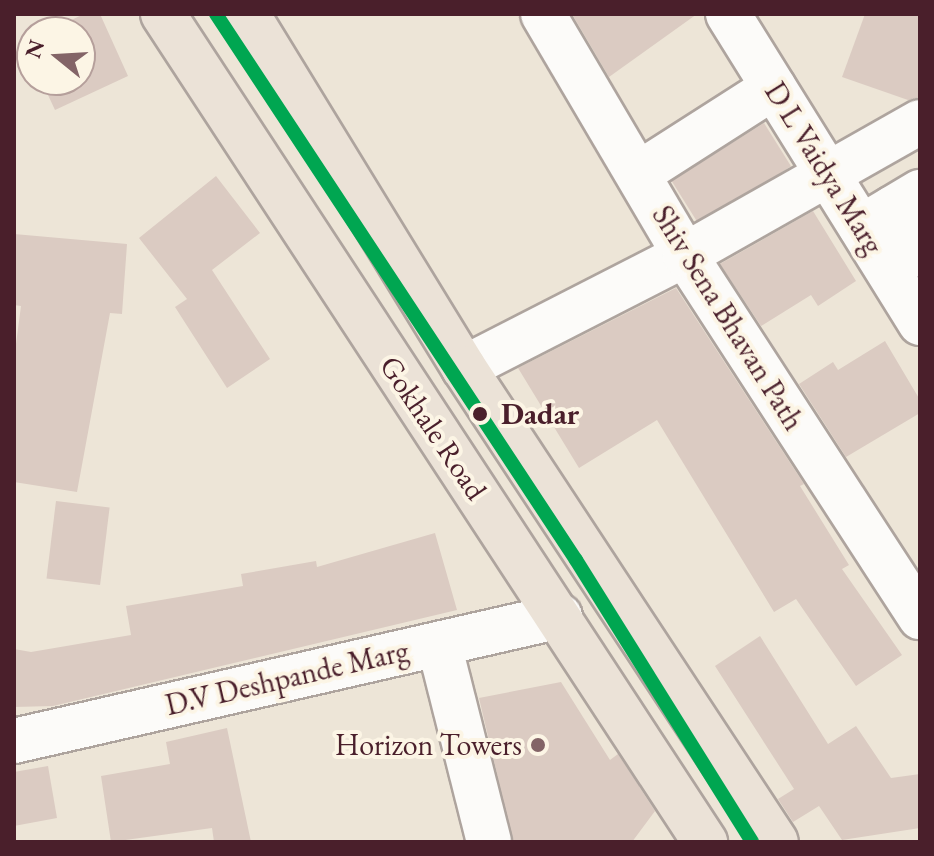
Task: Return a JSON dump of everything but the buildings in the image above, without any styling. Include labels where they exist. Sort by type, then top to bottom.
[{"type":"main road","name":"Gokhale Road","points":[[163,14],[560,616],[705,842]]},
{"type":"main road","name":"Gokhale Road","points":[[247,14],[464,368],[776,842]]},
{"type":"street","name":"Shiv Sena Bhavan Path","points":[[543,14],[685,255],[920,617]]},
{"type":"street","name":"D L Vaidya Marg","points":[[728,14],[828,174],[894,225],[917,313]]},
{"type":"street","points":[[638,174],[774,87]]},
{"type":"street","points":[[464,368],[685,255],[920,122]]},
{"type":"street","name":"D.V Deshpande Marg","points":[[14,741],[560,616]]},
{"type":"street","points":[[439,644],[489,842]]},
{"type":"transit line","points":[[216,14],[576,560],[752,842]]},
{"type":"place","name":"Dadar","points":[[480,414]]},
{"type":"place","name":"Horizon Towers","points":[[538,745]]}]
